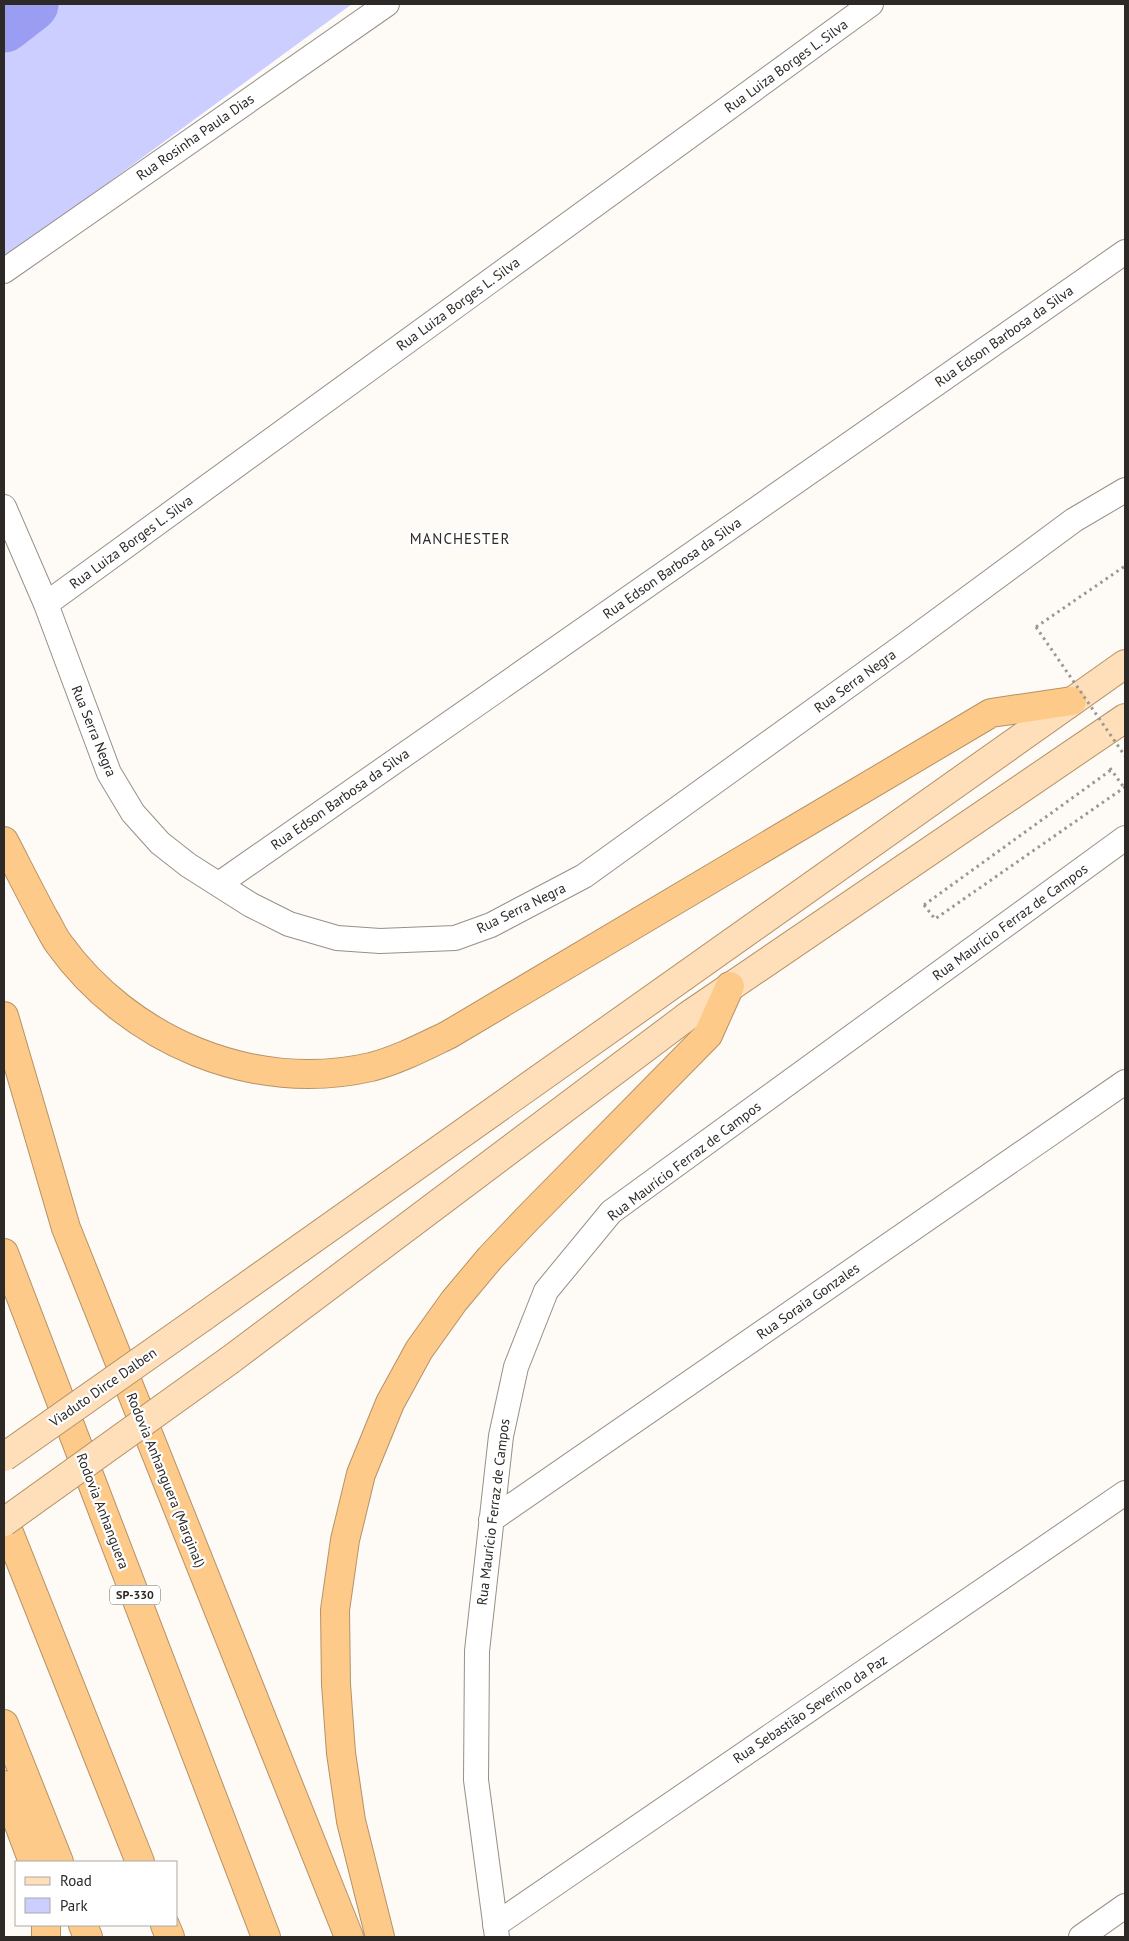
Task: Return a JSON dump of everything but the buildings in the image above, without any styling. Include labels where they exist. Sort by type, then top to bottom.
[{"type":"highway","points":[[4,841],[59,944],[93,984],[131,1017],[170,1041],[206,1056],[245,1066],[291,1074],[326,1073],[371,1066],[407,1054],[448,1035],[991,713],[1072,701]]},
{"type":"highway","points":[[380,1937],[351,1822],[341,1752],[336,1684],[335,1610],[345,1540],[361,1474],[390,1403],[419,1350],[454,1301],[490,1258],[528,1218],[708,1034],[730,986]]},
{"type":"highway","name":"Rodovia Anhanguera (Marginal)","points":[[4,1016],[66,1228],[349,1937]]},
{"type":"highway","name":"Rodovia Anhanguera","points":[[4,1253],[266,1937]]},
{"type":"highway","points":[[4,1521],[140,1861]]},
{"type":"highway","points":[[4,1724],[59,1861]]},
{"type":"highway","points":[[4,1785],[33,1861]]},
{"type":"main road","name":"Viaduto Dirce Dalben","points":[[4,1457],[1125,664]]},
{"type":"main road","points":[[4,1521],[230,1360],[730,986],[1125,718]]},
{"type":"street","name":"Rua Rosinha Paula Dias","points":[[4,271],[387,4]]},
{"type":"street","name":"Rua Luiza Borges L. Silva","points":[[46,604],[871,4]]},
{"type":"street","name":"Rua Edson Barbosa da Silva","points":[[219,884],[1125,252]]},
{"type":"street","name":"Rua Serra Negra","points":[[4,507],[46,604],[109,773],[133,814],[160,843],[188,865],[251,905],[289,924],[337,938],[380,942],[455,938],[491,925],[584,876],[906,644],[1074,520],[1125,490]]},
{"type":"street","name":"Rua Maurício Ferraz de Campos","points":[[496,1931],[476,1780],[477,1652],[501,1436],[516,1367],[546,1291],[611,1212],[1125,838]]},
{"type":"street","name":"Rua Soraia Gonzales","points":[[491,1520],[1125,1082]]},
{"type":"street","name":"Rua Sebastião Severino da Paz","points":[[496,1931],[1125,1493]]},
{"type":"street","points":[[1081,1937],[1125,1906]]},
{"type":"path","points":[[1125,566],[1036,627],[1125,756]]},
{"type":"path","points":[[1110,770],[924,905],[935,919],[1125,787]]},
{"type":"green space","points":[[4,4],[352,4],[4,259]]},
{"type":"waterway","points":[[4,25],[31,4]]},
{"type":"district","name":"MANCHESTER","points":[[460,539]]}]
